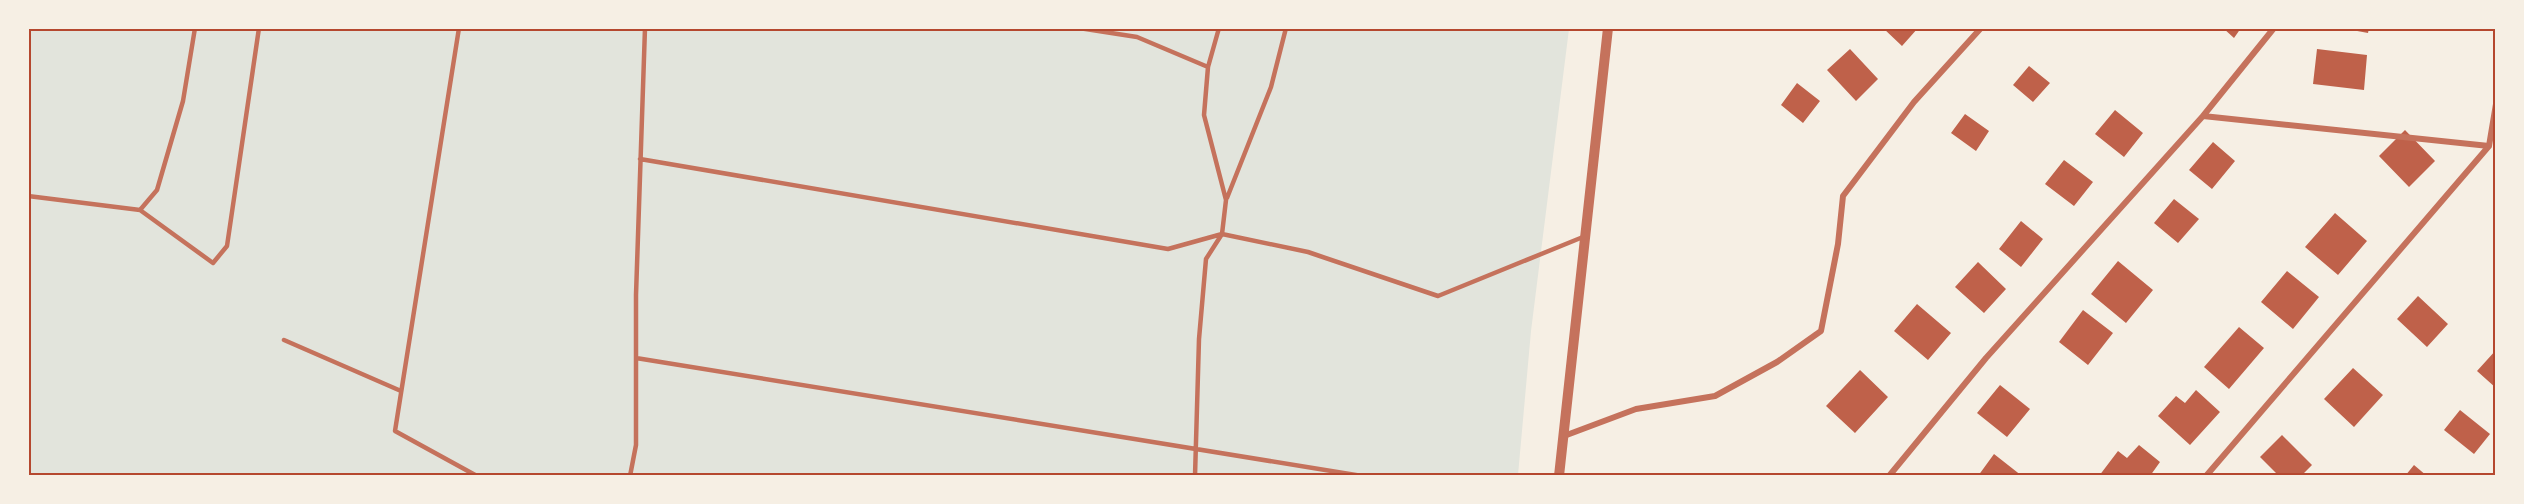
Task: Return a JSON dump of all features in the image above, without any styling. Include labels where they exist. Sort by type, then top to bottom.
[{"type":"street","points":[[1560,476],[1608,28]]},
{"type":"street","points":[[1564,436],[1636,409],[1715,396],[1777,362],[1821,331],[1838,244],[1843,196],[1914,102],[1981,28]]},
{"type":"street","points":[[1889,476],[1986,358],[2203,116],[2274,28]]},
{"type":"street","points":[[2206,476],[2489,146],[2496,104]]},
{"type":"street","points":[[2203,116],[2489,146]]},
{"type":"lane","points":[[140,210],[157,190],[183,101],[195,28]]},
{"type":"lane","points":[[28,196],[140,210],[213,263],[227,246],[259,28]]},
{"type":"lane","points":[[459,28],[394,431],[477,476]]},
{"type":"lane","points":[[630,476],[636,445],[640,159],[645,28]]},
{"type":"lane","points":[[1079,28],[1137,37],[1208,67]]},
{"type":"lane","points":[[1219,28],[1208,67],[1204,115],[1226,200]]},
{"type":"lane","points":[[1195,476],[1199,339],[1206,259],[1222,234],[1226,200],[1271,87],[1286,28]]},
{"type":"lane","points":[[640,159],[1168,249],[1222,234],[1308,252],[1438,296],[1586,236]]},
{"type":"lane","points":[[284,340],[401,391]]},
{"type":"lane","points":[[636,358],[1362,476]]},
{"type":"shaded area","points":[[28,29],[1569,29],[1531,331],[1518,475],[29,475]]},
{"type":"building","points":[[1883,28],[1918,28],[1902,46]]},
{"type":"building","points":[[2223,28],[2241,28],[2234,38]]},
{"type":"building","points":[[2341,28],[2369,28],[2368,33]]},
{"type":"building","points":[[1850,49],[1878,79],[1856,101],[1827,70]]},
{"type":"building","points":[[2317,49],[2367,55],[2364,90],[2313,84]]},
{"type":"building","points":[[2029,66],[2050,83],[2033,102],[2013,85]]},
{"type":"building","points":[[1797,83],[1820,101],[1803,123],[1781,105]]},
{"type":"building","points":[[2115,110],[2143,133],[2124,157],[2095,134]]},
{"type":"building","points":[[1965,114],[1989,131],[1976,151],[1951,133]]},
{"type":"building","points":[[2405,130],[2435,161],[2409,187],[2379,156]]},
{"type":"building","points":[[2213,142],[2235,161],[2212,189],[2189,170]]},
{"type":"building","points":[[2064,160],[2093,182],[2074,206],[2045,184]]},
{"type":"building","points":[[2174,199],[2199,219],[2178,243],[2154,223]]},
{"type":"building","points":[[2335,213],[2367,241],[2338,275],[2305,247]]},
{"type":"building","points":[[2021,221],[2043,239],[2021,267],[1999,249]]},
{"type":"building","points":[[2118,261],[2153,290],[2126,323],[2091,294]]},
{"type":"building","points":[[1978,262],[2006,289],[1984,313],[1955,287]]},
{"type":"building","points":[[2287,271],[2319,297],[2293,329],[2261,302]]},
{"type":"building","points":[[2418,296],[2448,324],[2427,347],[2397,319]]},
{"type":"building","points":[[1917,304],[1951,333],[1928,360],[1894,331]]},
{"type":"building","points":[[2083,310],[2113,333],[2088,365],[2059,342]]},
{"type":"building","points":[[2239,327],[2264,348],[2229,389],[2204,367]]},
{"type":"building","points":[[2496,350],[2496,388],[2477,371]]},
{"type":"building","points":[[2353,368],[2383,395],[2354,427],[2324,399]]},
{"type":"building","points":[[1860,370],[1888,397],[1855,433],[1826,406]]},
{"type":"building","points":[[2000,385],[2030,409],[2007,437],[1977,413]]},
{"type":"building","points":[[2196,390],[2220,412],[2190,445],[2158,416],[2176,396],[2185,403]]},
{"type":"building","points":[[2460,410],[2490,434],[2474,454],[2444,430]]},
{"type":"building","points":[[2282,435],[2312,465],[2301,476],[2279,476],[2260,457]]},
{"type":"building","points":[[2139,445],[2160,462],[2150,476],[2099,476],[2118,451],[2127,458]]},
{"type":"building","points":[[1994,454],[2022,476],[1978,476]]},
{"type":"building","points":[[2414,465],[2427,476],[2405,476]]}]
